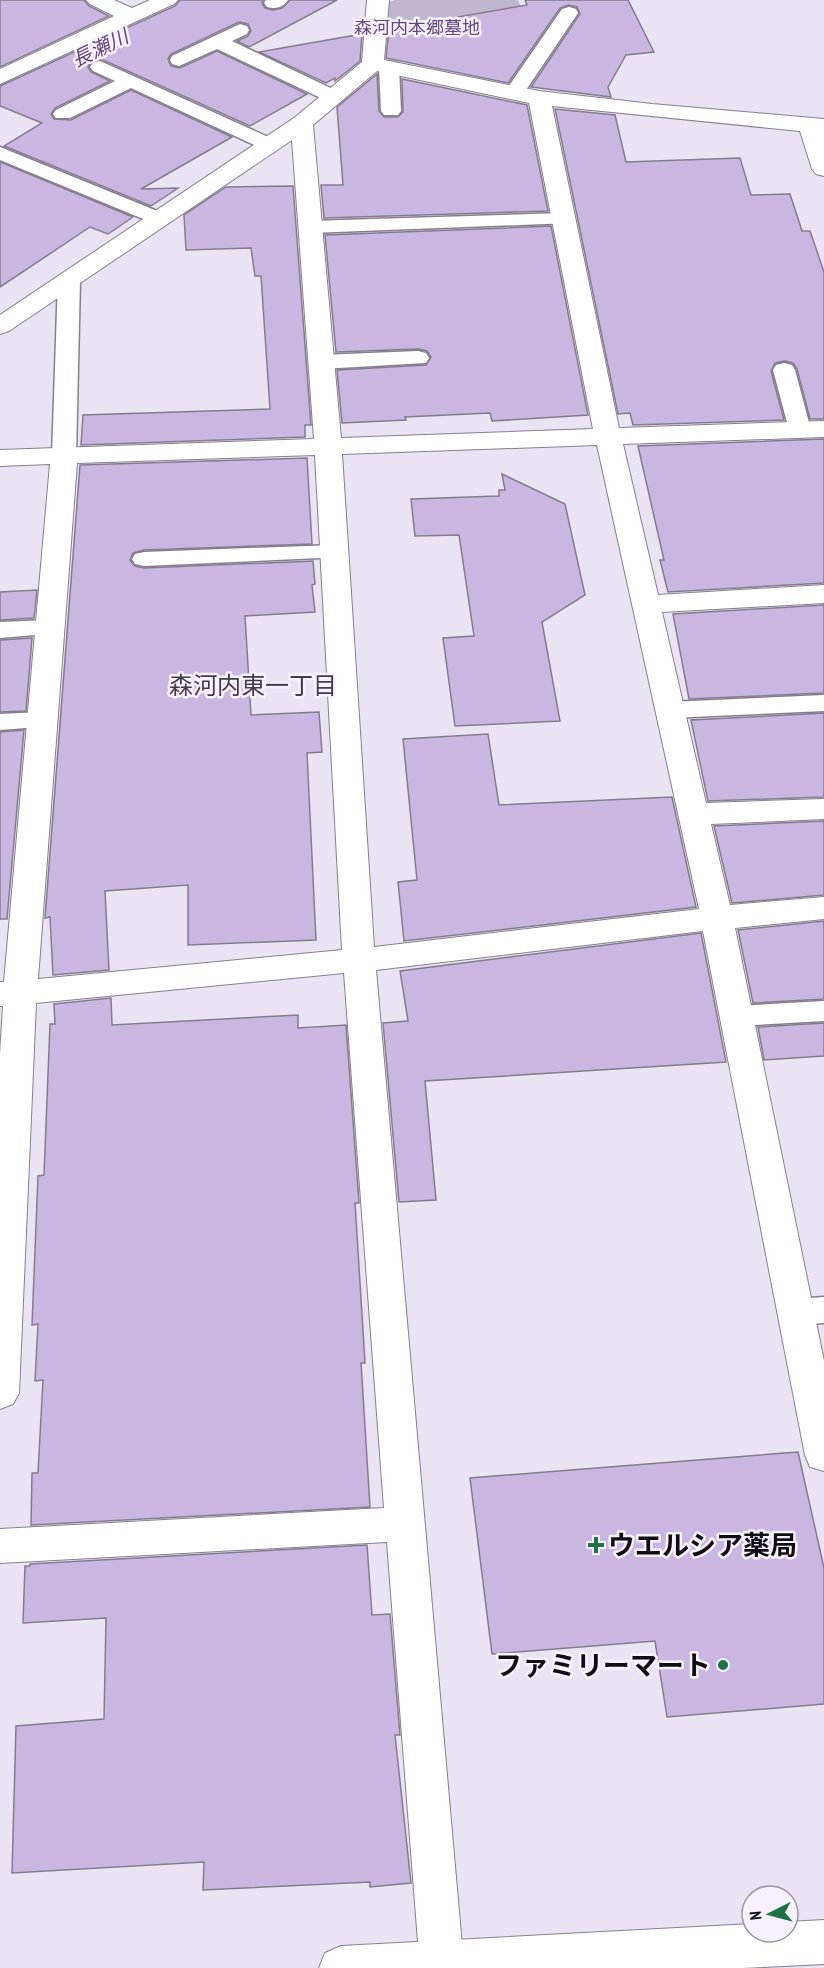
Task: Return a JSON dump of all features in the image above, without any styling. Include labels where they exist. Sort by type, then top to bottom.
[{"type":"street","points":[[97,0],[131,16]]},
{"type":"street","points":[[0,77],[167,0]]},
{"type":"street","points":[[378,0],[381,66]]},
{"type":"street","points":[[0,326],[270,145],[334,97],[381,66],[539,98],[817,126],[824,169]]},
{"type":"street","points":[[539,98],[608,437],[737,1016],[809,1311],[824,1455]]},
{"type":"street","points":[[302,123],[328,447],[359,960],[441,1966]]},
{"type":"street","points":[[0,458],[812,430]]},
{"type":"street","points":[[0,1393],[10,993],[42,720],[64,456]]},
{"type":"street","points":[[646,604],[824,594]]},
{"type":"street","points":[[693,814],[824,809]]},
{"type":"street","points":[[10,993],[359,960],[717,918],[824,908]]},
{"type":"street","points":[[0,1546],[405,1524]]},
{"type":"street","points":[[341,1968],[441,1966],[824,1942]]},
{"type":"lane","points":[[514,93],[569,13]]},
{"type":"lane","points":[[179,60],[240,30]]},
{"type":"lane","points":[[218,42],[334,97]]},
{"type":"lane","points":[[381,66],[391,111]]},
{"type":"lane","points":[[100,67],[270,145]]},
{"type":"lane","points":[[63,114],[131,81]]},
{"type":"lane","points":[[0,153],[160,219]]},
{"type":"lane","points":[[310,227],[564,219]]},
{"type":"lane","points":[[64,456],[69,280]]},
{"type":"lane","points":[[321,362],[418,358]]},
{"type":"lane","points":[[784,370],[812,430]]},
{"type":"lane","points":[[144,559],[334,552]]},
{"type":"lane","points":[[0,630],[50,628]]},
{"type":"lane","points":[[670,710],[824,703]]},
{"type":"lane","points":[[0,722],[42,720]]},
{"type":"lane","points":[[737,1016],[824,1011]]},
{"type":"green space","name":"森河内本郷墓地","points":[[395,0],[518,0],[521,7],[495,44],[387,59],[386,3]]},
{"type":"building","points":[[0,0],[84,0],[89,6],[109,16],[0,67]]},
{"type":"building","points":[[180,0],[263,0],[265,8],[273,10],[282,8],[290,0],[337,0],[249,47],[237,41],[248,36],[251,31],[248,24],[239,22],[171,54],[168,59],[171,66],[180,68],[217,51],[307,94],[250,126],[101,59],[91,62],[88,67],[91,72],[110,81],[55,108],[51,114],[54,119],[71,120],[131,90],[232,137],[141,189],[178,188],[151,206],[4,146],[42,123],[0,106],[0,86],[175,6]]},
{"type":"building","points":[[525,0],[628,0],[654,52],[626,55],[608,87],[611,97],[531,87],[580,14],[577,7],[568,5],[560,8],[508,83],[386,58],[389,29],[527,5]]},
{"type":"building","points":[[362,34],[360,61],[335,81],[335,78],[326,83],[259,52]]},
{"type":"building","points":[[377,74],[379,111],[384,117],[398,117],[403,112],[402,79],[527,105],[548,211],[324,218],[321,185],[343,185],[337,107]]},
{"type":"building","points":[[555,109],[615,115],[626,162],[740,158],[751,195],[790,194],[802,231],[810,231],[824,272],[824,419],[810,419],[797,369],[793,363],[785,361],[775,363],[771,371],[784,420],[633,425],[630,413],[618,414]]},
{"type":"building","points":[[0,162],[133,217],[108,234],[90,227],[0,287]]},
{"type":"building","points":[[293,186],[311,425],[305,425],[305,437],[81,445],[83,415],[270,409],[261,276],[255,276],[251,248],[186,250],[184,215],[226,187]]},
{"type":"building","points":[[551,226],[588,415],[492,421],[490,413],[342,423],[337,370],[426,365],[431,357],[427,351],[418,349],[336,352],[325,235]]},
{"type":"building","points":[[824,439],[824,583],[668,592],[660,560],[664,560],[638,446]]},
{"type":"building","points":[[307,458],[312,544],[144,550],[133,553],[130,560],[135,566],[144,568],[313,561],[315,584],[312,585],[315,612],[245,616],[251,715],[319,712],[322,752],[307,753],[316,940],[188,945],[188,885],[105,891],[109,970],[53,975],[50,917],[45,918],[80,465]]},
{"type":"building","points":[[502,474],[565,504],[585,595],[542,622],[560,721],[455,726],[443,638],[474,636],[459,535],[415,536],[411,499],[499,496],[499,490],[505,490]]},
{"type":"building","points":[[37,590],[34,618],[0,620],[0,592]]},
{"type":"building","points":[[824,605],[824,693],[689,699],[673,614]]},
{"type":"building","points":[[32,638],[26,711],[0,712],[0,640]]},
{"type":"building","points":[[824,713],[824,797],[708,801],[691,720]]},
{"type":"building","points":[[24,730],[7,919],[0,919],[0,732]]},
{"type":"building","points":[[488,734],[499,805],[672,797],[696,907],[404,941],[398,882],[417,880],[403,739]]},
{"type":"building","points":[[824,821],[824,895],[732,903],[714,826]]},
{"type":"building","points":[[824,921],[824,999],[753,1003],[738,930]]},
{"type":"building","points":[[701,933],[726,1062],[425,1081],[436,1200],[399,1202],[383,1023],[408,1021],[400,971]]},
{"type":"building","points":[[111,998],[112,1025],[298,1015],[298,1028],[346,1025],[359,1203],[355,1203],[365,1363],[361,1363],[370,1507],[31,1525],[32,1473],[38,1473],[43,1380],[35,1381],[38,1324],[32,1325],[38,1176],[44,1175],[50,1024],[55,1024],[54,1004]]},
{"type":"building","points":[[824,1023],[824,1056],[764,1060],[758,1027]]},
{"type":"building","points":[[798,1452],[824,1568],[824,1704],[667,1717],[655,1641],[492,1654],[470,1478]]},
{"type":"building","points":[[367,1545],[372,1615],[390,1614],[400,1735],[395,1735],[411,1883],[370,1887],[370,1882],[203,1890],[204,1862],[12,1873],[16,1726],[104,1719],[106,1618],[23,1623],[25,1566]]},
{"type":"place","name":"ウエルシア薬局","points":[[596,1545]]},
{"type":"place","name":"ファミリーマート","points":[[723,1665]]},
{"type":"district","name":"森河内東一丁目","points":[[253,685]]},
{"type":"water label","name":"長瀬川","points":[[100,48]]}]
